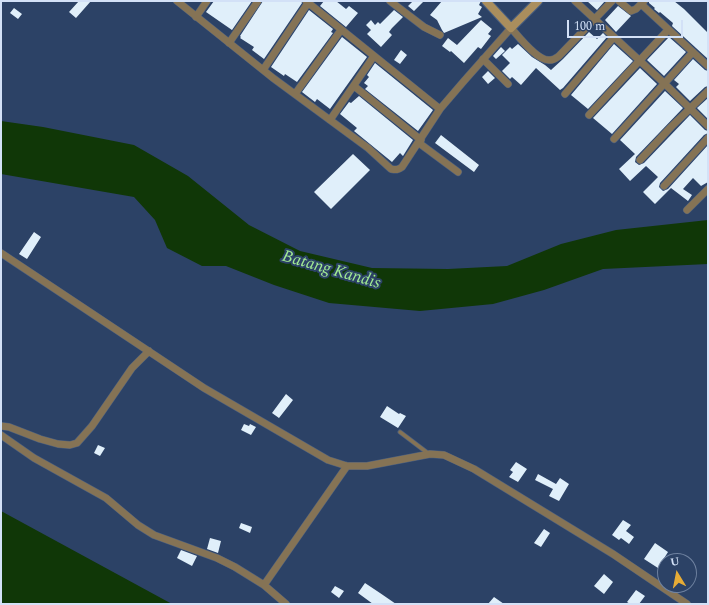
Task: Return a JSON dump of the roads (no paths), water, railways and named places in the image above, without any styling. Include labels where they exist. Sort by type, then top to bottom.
[{"type":"street","points":[[177,1],[263,70],[368,148],[395,170],[402,167],[440,109],[511,28],[538,1]]},
{"type":"street","points":[[196,17],[208,1]]},
{"type":"street","points":[[229,43],[258,1]]},
{"type":"street","points":[[390,1],[424,27],[440,35]]},
{"type":"street","points":[[486,1],[538,55],[546,60],[551,60],[559,56],[612,1]]},
{"type":"street","points":[[575,1],[708,126]]},
{"type":"street","points":[[619,1],[631,11],[643,3],[668,30],[708,66]]},
{"type":"street","points":[[263,70],[307,2],[440,109]]},
{"type":"street","points":[[295,94],[341,30]]},
{"type":"street","points":[[589,115],[668,30]]},
{"type":"street","points":[[565,94],[614,37]]},
{"type":"street","points":[[614,139],[693,52]]},
{"type":"street","points":[[330,120],[374,56]]},
{"type":"street","points":[[483,59],[508,84]]},
{"type":"street","points":[[354,86],[458,172]]},
{"type":"street","points":[[640,160],[708,91]]},
{"type":"street","points":[[664,186],[708,138]]},
{"type":"street","points":[[687,210],[708,189]]},
{"type":"street","points":[[1,252],[204,388],[328,460],[347,466],[367,466],[430,454],[444,455],[474,469],[613,554],[688,604]]},
{"type":"street","points":[[1,426],[9,427],[58,444],[70,445],[77,443],[92,426],[132,368],[149,351]]},
{"type":"street","points":[[1,435],[34,458],[106,498],[138,525],[154,535],[217,558],[235,567],[264,585],[286,604]]},
{"type":"street","points":[[264,585],[347,466]]},
{"type":"lane","points":[[400,432],[430,454]]},
{"type":"water","name":"Batang Kandis","points":[[1,121],[43,127],[134,145],[188,176],[249,225],[300,251],[372,268],[448,269],[507,266],[561,244],[616,230],[708,220],[708,264],[603,269],[544,290],[493,304],[420,311],[329,303],[274,285],[226,266],[202,266],[167,248],[155,220],[134,197],[1,174]]},
{"type":"water","points":[[1,511],[172,604],[1,604]]}]
